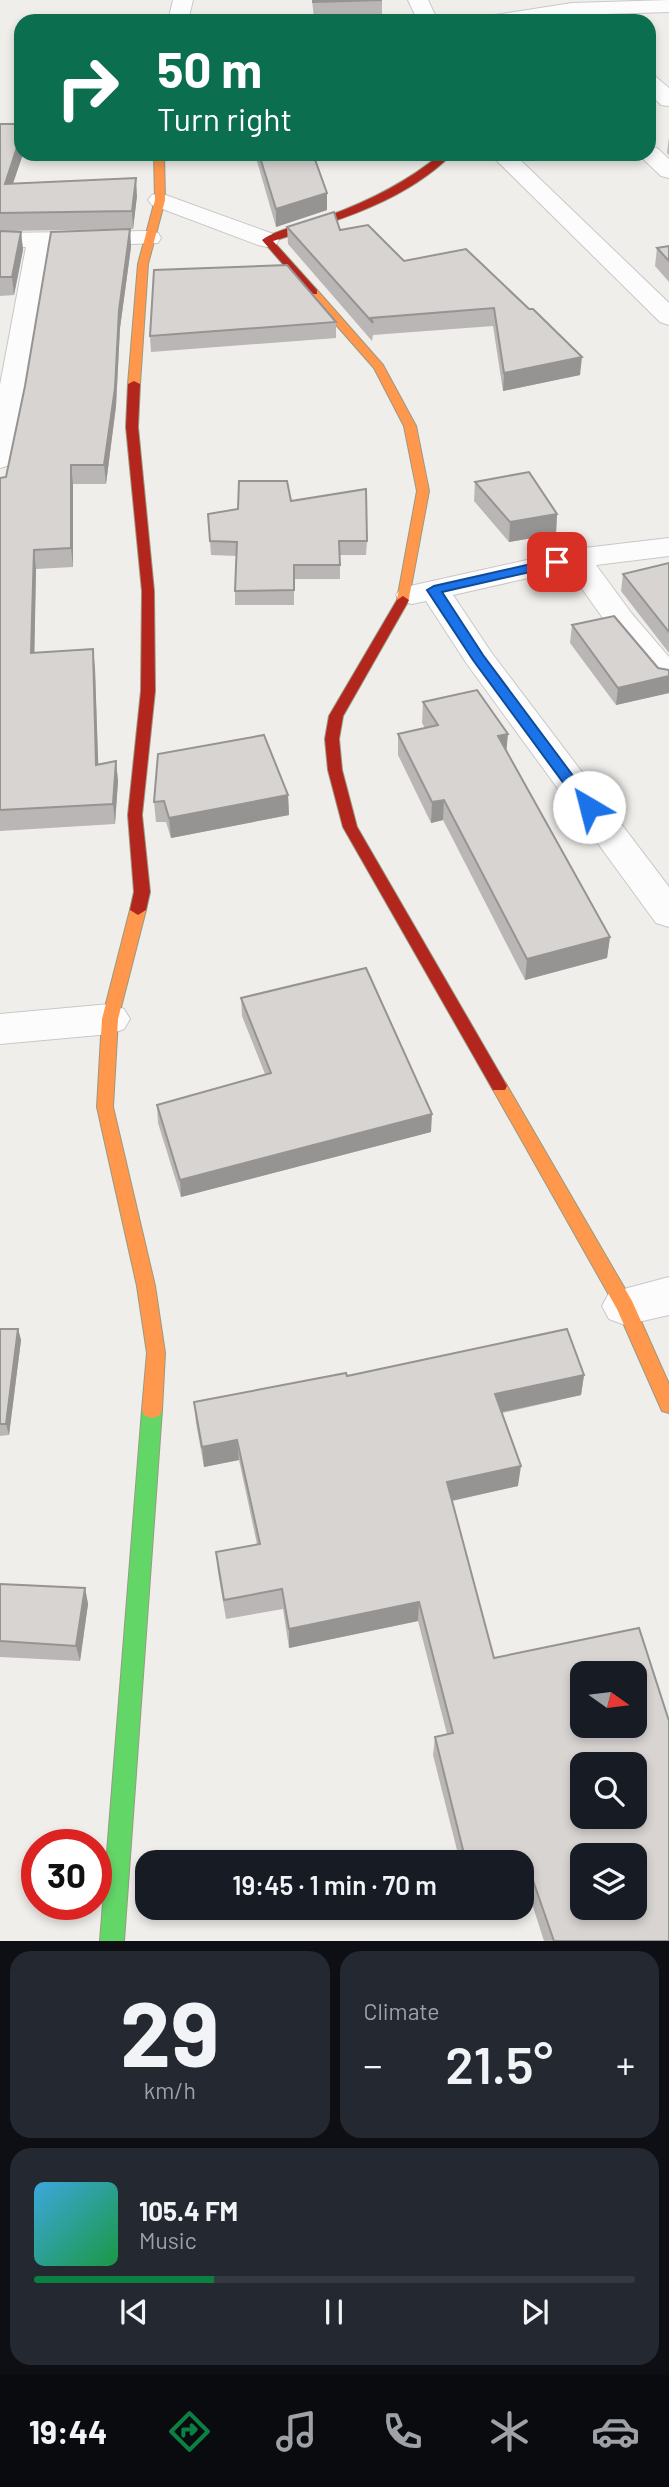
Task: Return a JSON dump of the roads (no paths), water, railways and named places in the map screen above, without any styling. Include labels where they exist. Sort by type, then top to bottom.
[{"type":"street","points":[[588,14],[669,6]]},
{"type":"street","points":[[656,88],[669,100]]},
{"type":"street","points":[[112,1941],[156,1353],[146,1286],[105,1107],[110,1019],[142,892],[135,815],[148,691],[148,591],[132,426],[137,315],[143,264],[160,200],[159,161]]},
{"type":"street","points":[[267,240],[332,219],[400,187],[437,161]]},
{"type":"street","points":[[508,161],[669,317]]},
{"type":"street","points":[[160,200],[267,240],[379,367],[410,426],[423,491],[420,593],[336,716],[332,739],[335,770],[350,827],[625,1306],[669,1405]]},
{"type":"street","points":[[0,240],[149,238]]},
{"type":"street","points":[[0,459],[40,239]]},
{"type":"street","points":[[420,593],[576,558],[669,547]]},
{"type":"street","points":[[576,558],[621,621],[669,677]]},
{"type":"street","points":[[420,593],[478,657],[669,914]]},
{"type":"street","points":[[0,1029],[110,1019]]},
{"type":"street","points":[[625,1306],[669,1296]]}]
